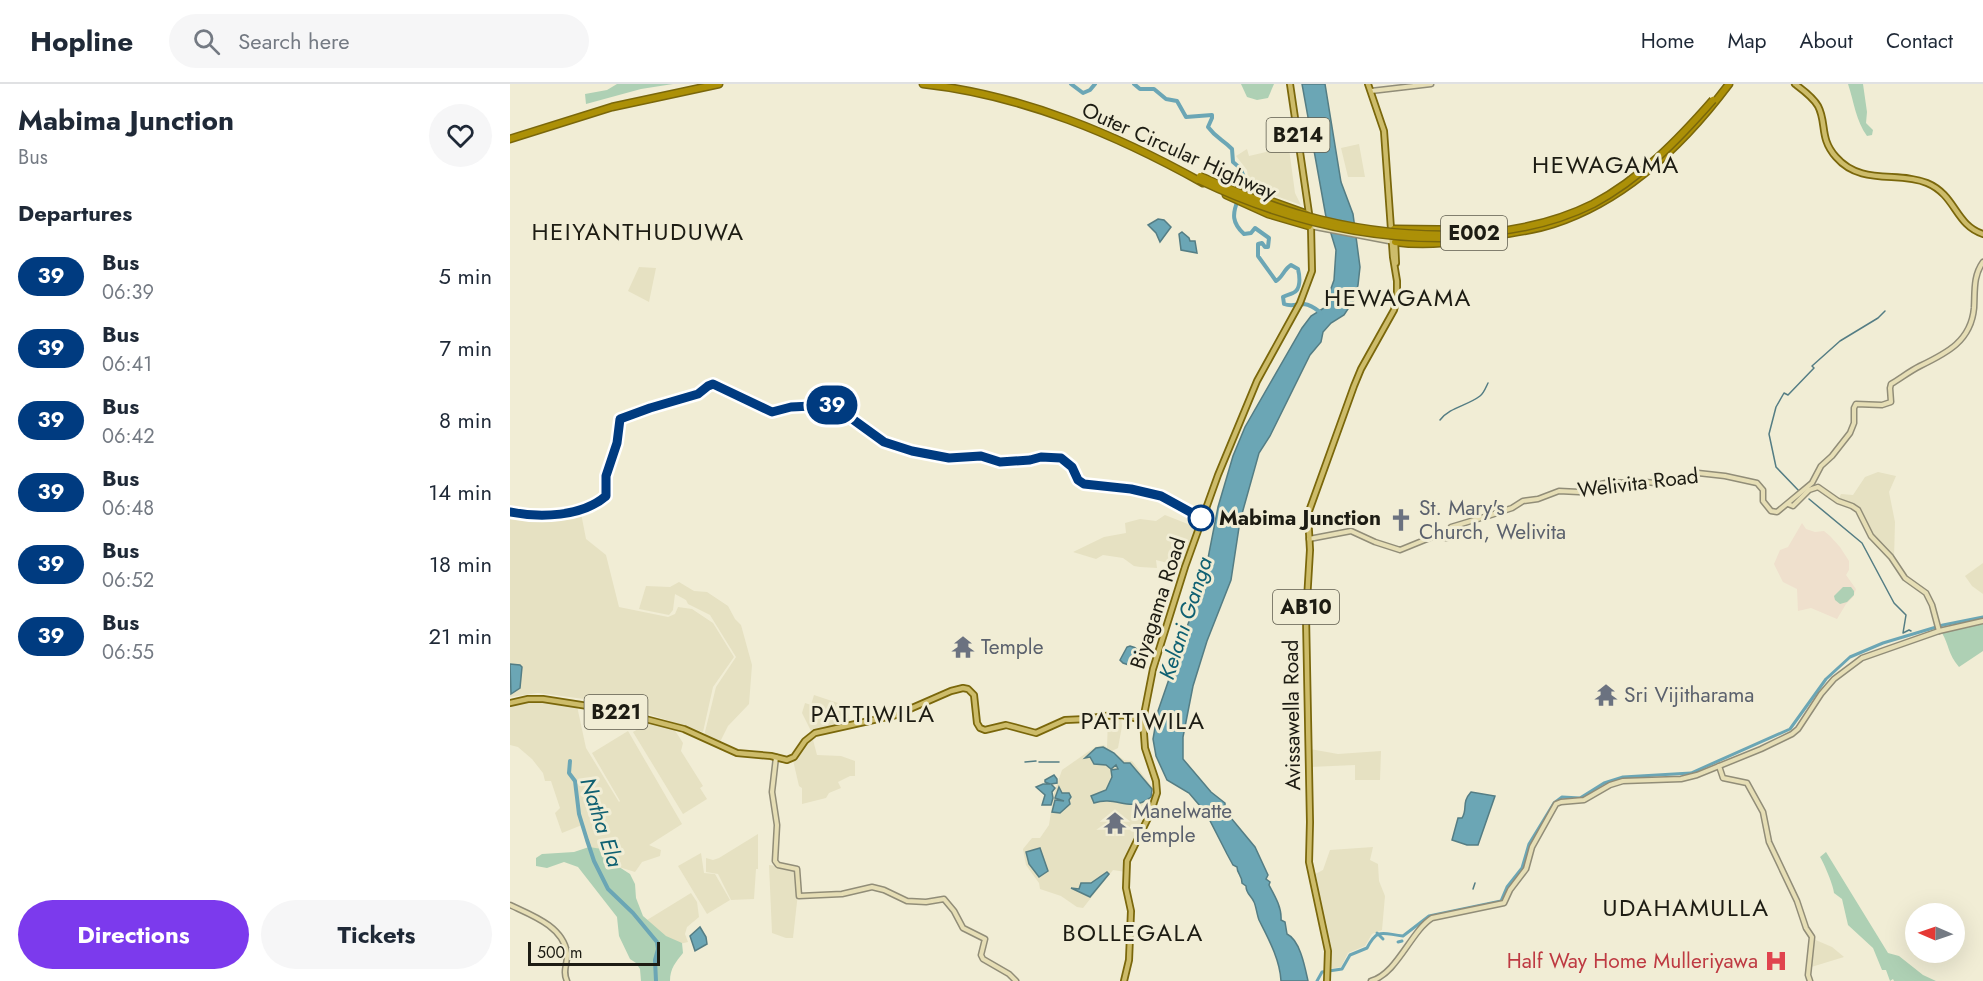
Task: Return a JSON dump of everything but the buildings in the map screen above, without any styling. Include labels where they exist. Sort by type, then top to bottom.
[{"type":"highway","points":[[510,137],[611,104],[699,84]]},
{"type":"highway","points":[[510,137],[612,107],[719,84]]},
{"type":"highway","name":"Outer Circular Highway","points":[[923,84],[944,85],[1038,108],[1146,152],[1266,208],[1341,229],[1422,238],[1498,235],[1551,225],[1599,204],[1621,191],[1679,144],[1727,84]]},
{"type":"highway","name":"Outer Circular Highway","points":[[1200,178],[1274,206],[1354,226],[1433,234],[1506,230],[1535,225],[1568,214],[1592,204],[1619,188],[1665,152],[1714,101]]},
{"type":"highway","points":[[1200,178],[1308,212]]},
{"type":"highway","points":[[1200,178],[1244,204],[1294,223],[1310,226]]},
{"type":"highway","points":[[1392,229],[1506,230]]},
{"type":"highway","points":[[1393,242],[1440,244],[1498,235]]},
{"type":"main road","name":"Biyagama Road","points":[[1124,981],[1129,960],[1131,911],[1126,888],[1127,861],[1150,814],[1157,793],[1156,781],[1145,748],[1143,720],[1153,669],[1218,475],[1251,395],[1300,303],[1310,279],[1312,248],[1310,226],[1290,84]]},
{"type":"main road","name":"Avissawella Road","points":[[1327,981],[1326,944],[1311,875],[1309,854],[1306,617],[1308,511],[1340,419],[1361,369],[1395,306],[1398,286],[1384,131],[1368,84]]},
{"type":"main road","points":[[1795,84],[1819,107],[1826,141],[1838,159],[1851,169],[1869,175],[1914,179],[1932,185],[1950,199],[1971,229],[1983,234]]},
{"type":"main road","points":[[510,512],[540,516],[580,511],[594,505],[606,496],[606,476],[617,443],[620,419],[698,394],[713,384],[772,412],[791,407],[833,405],[884,442],[912,451],[949,458],[981,456],[1000,462],[1041,457],[1061,458],[1072,467],[1078,480],[1084,484],[1131,489],[1161,496],[1203,519]]},
{"type":"main road","points":[[776,757],[792,759],[807,739],[822,731],[896,716],[963,688],[973,693],[977,723],[985,730],[1006,725],[1027,732],[1036,732],[1065,720],[1104,716],[1122,715],[1143,720]]},
{"type":"main road","name":"B221","points":[[510,703],[538,698],[607,710],[684,729],[732,752],[776,757]]},
{"type":"street","points":[[1371,91],[1431,84]]},
{"type":"street","points":[[1308,212],[1324,218],[1392,229]]},
{"type":"street","points":[[1310,226],[1393,242]]},
{"type":"street","points":[[1790,505],[1812,483],[1821,466],[1832,456],[1852,429],[1856,404],[1882,405],[1892,401],[1891,384],[1947,353],[1963,339],[1973,314],[1975,281],[1983,262]]},
{"type":"street","name":"Welivita Road","points":[[1309,539],[1351,531],[1375,542],[1402,550],[1432,537],[1447,538],[1451,527],[1491,516],[1523,501],[1538,499],[1558,491],[1579,492],[1606,483],[1668,484],[1698,473],[1757,483],[1763,490],[1765,503],[1773,512],[1790,505]]},
{"type":"street","points":[[1790,505],[1809,490],[1818,487],[1838,501],[1858,510],[1871,536],[1891,557],[1905,578],[1926,593],[1939,630]]},
{"type":"street","points":[[1371,981],[1380,977],[1402,954],[1423,923],[1432,918],[1504,903],[1510,890],[1523,873],[1532,847],[1557,804],[1584,800],[1610,784],[1623,781],[1681,779],[1719,766],[1792,734],[1798,729],[1821,694],[1852,663],[1879,650],[1939,630],[1983,621]]},
{"type":"street","points":[[776,757],[772,792],[777,825],[775,861],[778,866],[797,869],[800,896],[842,894],[872,887],[907,901],[927,902],[944,899],[963,928],[985,939],[981,955],[983,959],[1009,974],[1016,981]]},
{"type":"street","points":[[1719,766],[1723,778],[1747,783],[1763,812],[1769,842],[1812,937],[1808,975],[1810,981]]},
{"type":"street","points":[[510,905],[555,930],[566,951],[564,973],[567,981]]},
{"type":"shaded area","points":[[1296,132],[1297,139],[1288,141],[1295,193],[1301,205],[1249,186],[1247,170],[1236,156],[1247,149],[1249,156],[1266,152],[1278,135]]},
{"type":"shaded area","points":[[1359,144],[1365,177],[1348,177],[1341,148]]},
{"type":"shaded area","points":[[639,267],[656,268],[649,302],[628,291]]},
{"type":"shaded area","points":[[1878,472],[1896,476],[1889,492],[1895,522],[1894,559],[1869,532],[1863,513],[1857,507],[1839,498],[1841,494],[1853,495],[1865,477]]},
{"type":"shaded area","points":[[581,513],[586,539],[606,555],[619,607],[668,617],[675,614],[678,607],[692,609],[713,623],[734,657],[713,687],[703,732],[615,703],[538,693],[510,697],[510,518],[533,522]]},
{"type":"shaded area","points":[[1165,515],[1198,528],[1183,567],[1156,560],[1157,568],[1140,567],[1134,566],[1123,558],[1103,555],[1096,559],[1073,552],[1104,537],[1126,533],[1125,523],[1140,519],[1156,521]]},
{"type":"shaded area","points":[[1802,523],[1806,529],[1815,532],[1824,531],[1840,547],[1849,561],[1849,570],[1846,575],[1856,589],[1837,619],[1811,608],[1798,611],[1797,589],[1783,582],[1774,564],[1780,550],[1788,547]]},
{"type":"shaded area","points":[[1983,563],[1983,594],[1972,586],[1965,576]]},
{"type":"shaded area","points":[[679,582],[694,591],[707,592],[728,606],[741,625],[752,665],[749,704],[728,726],[720,742],[704,736],[716,687],[736,657],[710,615],[688,604],[686,600],[675,594],[673,610],[669,615],[639,609],[646,586],[670,587]]},
{"type":"shaded area","points":[[814,695],[847,706],[850,724],[812,733],[802,713],[805,703],[811,705]]},
{"type":"shaded area","points":[[535,700],[577,706],[586,748],[619,802],[592,753],[628,731],[682,824],[649,845],[661,850],[660,856],[642,862],[635,872],[619,867],[614,857],[605,849],[591,855],[582,825],[562,833],[555,813],[560,808],[551,781],[545,781],[543,773],[532,759],[518,747],[510,745],[510,705]]},
{"type":"shaded area","points":[[1121,717],[1122,726],[1118,748],[1112,751],[1124,760],[1132,761],[1156,792],[1155,798],[1128,858],[1126,872],[1113,870],[1083,908],[1077,907],[1061,896],[1040,889],[1039,883],[1026,865],[1023,849],[1032,838],[1040,838],[1049,825],[1054,793],[1062,770],[1095,747],[1104,745],[1107,748],[1108,718]]},
{"type":"shaded area","points":[[648,723],[674,729],[683,743],[681,751],[703,786],[700,788],[707,799],[683,814],[633,732]]},
{"type":"shaded area","points":[[812,736],[817,755],[841,756],[855,761],[855,776],[838,782],[841,788],[829,793],[826,798],[802,804],[802,788],[799,786],[793,760]]},
{"type":"shaded area","points":[[1310,749],[1338,754],[1381,751],[1380,780],[1355,780],[1355,765],[1310,767]]},
{"type":"shaded area","points":[[758,834],[758,869],[756,869],[754,899],[731,900],[718,874],[706,872],[706,858],[713,860],[719,858]]},
{"type":"shaded area","points":[[1373,847],[1370,860],[1378,864],[1379,881],[1385,896],[1382,930],[1372,934],[1365,946],[1348,953],[1341,967],[1329,969],[1313,875],[1323,870],[1330,850]]},
{"type":"shaded area","points":[[701,853],[704,873],[715,874],[730,900],[707,914],[678,866]]},
{"type":"shaded area","points":[[769,865],[795,868],[799,884],[793,938],[772,933]]},
{"type":"shaded area","points":[[691,893],[697,902],[699,917],[687,927],[685,934],[688,942],[675,945],[647,920]]},
{"type":"shaded area","points":[[1811,938],[1832,947],[1844,957],[1808,968]]},
{"type":"green space","points":[[617,84],[673,84],[641,89],[586,104],[585,94],[607,90]]},
{"type":"green space","points":[[1241,84],[1274,84],[1268,98],[1257,100],[1247,97]]},
{"type":"green space","points":[[1848,84],[1863,84],[1867,112],[1866,123],[1873,130],[1872,135],[1867,136],[1860,124]]},
{"type":"green space","points":[[1843,587],[1851,587],[1854,595],[1847,602],[1840,604],[1834,596]]},
{"type":"green space","points":[[1983,624],[1983,651],[1959,667],[1942,633]]},
{"type":"green space","points":[[589,847],[602,849],[611,856],[616,865],[630,874],[635,884],[636,898],[643,916],[666,936],[682,943],[683,953],[672,969],[670,981],[641,981],[640,969],[630,959],[619,936],[617,917],[578,867],[564,862],[547,868],[536,866],[536,858],[542,854],[574,852]]},
{"type":"green space","points":[[1826,852],[1888,953],[1899,956],[1905,963],[1936,981],[1894,981],[1893,979],[1890,981],[1886,970],[1882,970],[1873,948],[1848,925],[1842,899],[1834,893],[1820,857]]},
{"type":"water","points":[[1302,84],[1325,84],[1341,182],[1353,214],[1360,267],[1358,285],[1354,300],[1344,315],[1331,323],[1323,332],[1321,342],[1310,355],[1270,436],[1259,453],[1240,521],[1231,580],[1207,641],[1193,686],[1183,737],[1183,759],[1211,792],[1225,803],[1225,808],[1231,812],[1231,818],[1255,847],[1268,875],[1266,879],[1270,882],[1269,885],[1276,898],[1281,920],[1285,922],[1287,934],[1292,937],[1299,948],[1308,981],[1281,981],[1273,948],[1259,920],[1254,902],[1242,883],[1237,867],[1233,865],[1206,813],[1189,793],[1167,780],[1156,756],[1153,739],[1158,711],[1202,589],[1218,507],[1233,456],[1245,427],[1302,328],[1311,316],[1324,308],[1334,280],[1336,250],[1326,217]]},
{"type":"water","points":[[1158,219],[1164,220],[1171,227],[1160,242],[1156,233],[1148,225]]},
{"type":"water","points":[[1182,232],[1190,241],[1195,241],[1197,253],[1181,250],[1179,234]]},
{"type":"water","points":[[1130,646],[1139,651],[1144,659],[1138,668],[1120,660],[1127,647]]},
{"type":"water","points":[[510,664],[522,667],[520,688],[511,694]]},
{"type":"water","points":[[1103,747],[1114,753],[1124,763],[1130,763],[1152,789],[1151,797],[1136,804],[1110,801],[1094,803],[1091,796],[1106,790],[1112,777],[1111,770],[1118,769],[1116,765],[1111,769],[1106,765],[1094,764],[1090,757],[1085,758],[1096,748]]},
{"type":"water","points":[[1054,775],[1057,783],[1051,784],[1055,788],[1052,792],[1051,805],[1042,805],[1045,795],[1036,787],[1050,784],[1045,780]]},
{"type":"water","points":[[1059,787],[1062,793],[1069,793],[1071,797],[1070,804],[1060,813],[1052,812],[1055,800],[1064,801],[1055,798]]},
{"type":"water","points":[[1471,792],[1495,796],[1478,845],[1467,845],[1452,840],[1458,818],[1464,815],[1466,799]]},
{"type":"water","points":[[1040,848],[1048,871],[1039,877],[1029,864],[1026,852]]},
{"type":"water","points":[[1107,872],[1109,874],[1090,897],[1071,888],[1079,889],[1081,883],[1091,883]]},
{"type":"water","points":[[700,927],[707,944],[695,951],[690,936]]},
{"type":"waterway","points":[[1071,84],[1083,93],[1095,84]]},
{"type":"waterway","points":[[1134,84],[1140,89],[1154,89],[1166,99],[1177,101],[1186,117],[1212,115],[1208,127],[1232,149],[1233,162],[1240,168],[1245,179],[1242,190]]},
{"type":"waterway","points":[[1238,200],[1234,218],[1237,226],[1244,234],[1251,233],[1255,228],[1269,238],[1268,247],[1262,243],[1258,244],[1258,256],[1276,281],[1291,265],[1298,269],[1299,286],[1296,291],[1283,297],[1284,304],[1307,305],[1321,313]]},
{"type":"waterway","points":[[1800,492],[1776,467],[1769,434],[1776,407],[1784,393],[1788,395],[1814,368],[1812,366],[1840,341],[1878,318],[1885,311]]},
{"type":"waterway","points":[[1440,420],[1449,412],[1480,396],[1488,383]]},
{"type":"waterway","points":[[1809,499],[1862,543],[1894,603],[1906,615],[1903,633],[1911,631]]},
{"type":"waterway","points":[[1317,981],[1322,972],[1342,969],[1350,955],[1367,948],[1378,934],[1403,936],[1429,916],[1501,901],[1507,887],[1522,868],[1529,844],[1554,803],[1562,797],[1580,798],[1604,783],[1623,777],[1691,773],[1790,729],[1826,679],[1850,657],[1883,643],[1943,625],[1983,617]]},
{"type":"waterway","name":"Natha Ela","points":[[570,761],[569,773],[575,781],[579,814],[594,861],[608,889],[633,913],[657,942],[656,981]]},
{"type":"waterway","points":[[1025,762],[1036,761]]},
{"type":"waterway","points":[[1039,762],[1059,762]]},
{"type":"waterway","points":[[1473,889],[1475,883]]},
{"type":"waterway","points":[[1377,933],[1383,939]]},
{"type":"waterway","points":[[1398,942],[1402,941]]},
{"type":"bus line","name":"39","points":[[510,512],[540,516],[580,511],[594,505],[607,494],[606,476],[617,443],[620,419],[698,394],[713,384],[772,412],[791,407],[833,405],[884,442],[912,451],[949,458],[981,456],[1000,462],[1041,457],[1061,458],[1072,467],[1078,480],[1084,484],[1131,489],[1161,496],[1203,519]]},
{"type":"place","name":"Mabima Junction","points":[[1201,518]]},
{"type":"place","name":"St. Mary's Church, Welivita","points":[[1401,520]]},
{"type":"place","name":"Temple","points":[[963,647]]},
{"type":"place","name":"Sri Vijitharama","points":[[1606,695]]},
{"type":"place","name":"Manelwatte Temple","points":[[1115,823]]},
{"type":"place","name":"Half Way Home Mulleriyawa","points":[[1776,961]]},
{"type":"district","name":"HEWAGAMA","points":[[1606,164]]},
{"type":"district","name":"HEIYANTHUDUWA","points":[[638,231]]},
{"type":"district","name":"HEWAGAMA","points":[[1398,297]]},
{"type":"district","name":"PATTIWILA","points":[[873,713]]},
{"type":"district","name":"PATTIWILA","points":[[1143,720]]},
{"type":"district","name":"UDAHAMULLA","points":[[1686,907]]},
{"type":"district","name":"BOLLEGALA","points":[[1133,932]]},
{"type":"water label","name":"Kelani Ganga","points":[[1185,618]]}]
